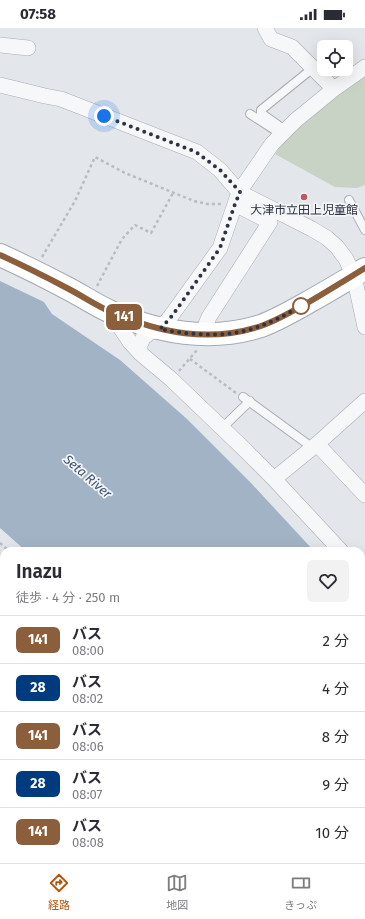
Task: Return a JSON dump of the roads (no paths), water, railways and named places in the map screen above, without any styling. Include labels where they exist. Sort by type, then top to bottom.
[{"type":"main road","points":[[0,255],[34,271],[109,311],[134,321],[160,329],[200,335],[206,329],[239,332],[263,325],[284,316],[359,272]]},
{"type":"street","points":[[265,28],[271,38],[292,47],[334,89]]},
{"type":"street","points":[[0,45],[28,48]]},
{"type":"street","points":[[140,353],[142,338],[149,333],[160,329],[172,316],[220,248],[237,198],[272,144],[296,120],[334,89],[365,67]]},
{"type":"street","points":[[0,85],[61,99],[196,152],[220,170],[237,198],[270,222],[209,317],[206,329]]},
{"type":"street","points":[[237,198],[312,229],[337,246],[346,259],[359,272],[365,327]]},
{"type":"street","points":[[109,311],[130,342],[140,353],[171,379],[274,479],[337,547]]},
{"type":"street","points":[[274,479],[315,446],[364,403]]},
{"type":"street","points":[[315,446],[365,495]]},
{"type":"lane","points":[[283,132],[261,113],[262,110],[313,68]]},
{"type":"lane","points":[[250,114],[283,132]]},
{"type":"lane","points":[[348,200],[365,230]]},
{"type":"lane","points":[[222,428],[246,399],[315,446]]},
{"type":"water","name":"Seta River","points":[[0,281],[44,302],[52,314],[120,360],[187,419],[251,483],[310,547],[21,547],[0,528]]},
{"type":"place","name":"大津市立田上児童館","points":[[304,197]]}]
